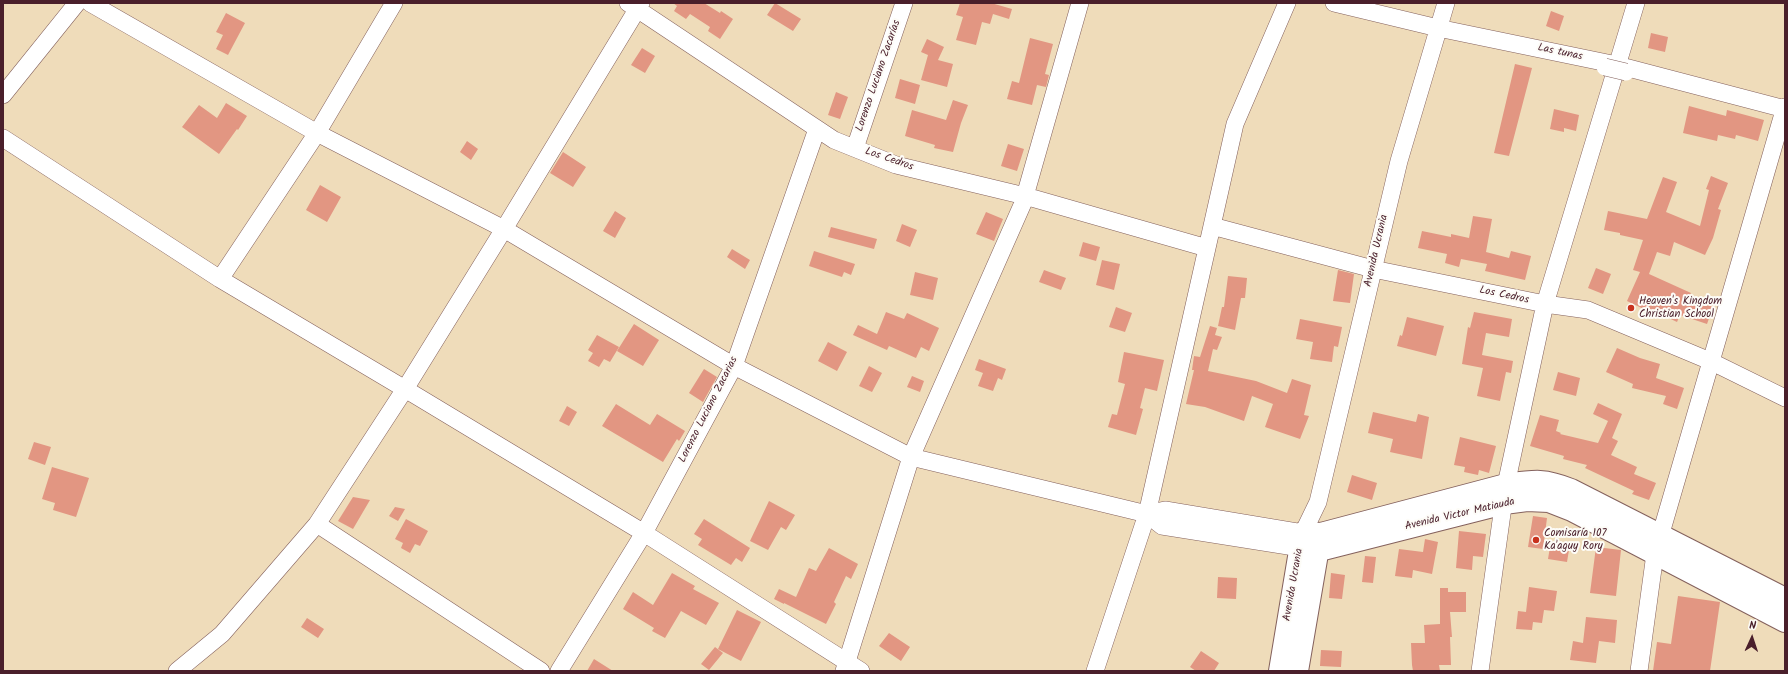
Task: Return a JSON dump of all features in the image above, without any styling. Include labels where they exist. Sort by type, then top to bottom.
[{"type":"main road","name":"Avenida Victor Matiauda","points":[[1311,541],[1505,494],[1527,500],[1549,501],[1785,599]]},
{"type":"main road","name":"Avenida Ucrania","points":[[1280,671],[1311,541]]},
{"type":"main road","name":"Avenida Ucrania","points":[[1297,671],[1311,541]]},
{"type":"main road","name":"Avenida Victor Matiauda","points":[[1657,545],[1785,621]]},
{"type":"street","points":[[3,95],[77,3]]},
{"type":"street","points":[[90,3],[317,133],[504,229],[734,366],[911,457],[1146,514],[1162,526],[1311,541]]},
{"type":"street","points":[[220,279],[317,133],[394,3]]},
{"type":"street","points":[[845,666],[911,457],[1025,196],[1080,3]]},
{"type":"street","points":[[1096,671],[1146,514],[1235,124],[1287,3]]},
{"type":"street","name":"Las tunas","points":[[1334,3],[1785,108]]},
{"type":"street","name":"Avenida Ucrania","points":[[1311,541],[1318,502],[1398,161],[1446,3]]},
{"type":"street","points":[[1480,671],[1505,494],[1545,304],[1636,3]]},
{"type":"street","name":"Lorenzo Luciano Zacarías","points":[[855,148],[902,4]]},
{"type":"street","points":[[177,671],[222,634],[317,524],[405,389],[504,229],[635,5]]},
{"type":"street","name":"Los Cedros","points":[[635,5],[834,140],[896,165],[1025,196],[1207,248]]},
{"type":"street","points":[[1639,671],[1657,545],[1785,108]]},
{"type":"street","name":"Lorenzo Luciano Zacarias","points":[[559,671],[644,533],[734,366],[817,129]]},
{"type":"street","points":[[3,138],[220,279],[644,533],[845,666],[861,671]]},
{"type":"street","name":"Los Cedros","points":[[1212,226],[1373,269],[1545,304],[1588,310],[1710,361],[1785,398]]},
{"type":"street","points":[[317,524],[541,671]]},
{"type":"building","points":[[673,3],[704,3],[720,13],[721,11],[733,19],[720,39],[708,31],[710,27],[690,14],[686,19],[674,11],[677,6]]},
{"type":"building","points":[[775,3],[801,19],[793,31],[767,15]]},
{"type":"building","points":[[960,3],[991,3],[1012,9],[1009,19],[993,14],[990,24],[982,22],[976,45],[956,40],[963,17],[956,15]]},
{"type":"building","points":[[1551,11],[1564,16],[1559,31],[1546,26]]},
{"type":"building","points":[[226,13],[245,23],[228,55],[216,49],[223,35],[216,32]]},
{"type":"building","points":[[1651,33],[1668,37],[1665,52],[1648,48]]},
{"type":"building","points":[[1030,38],[1053,44],[1045,74],[1049,75],[1046,87],[1037,85],[1032,105],[1007,99],[1012,81],[1019,83]]},
{"type":"building","points":[[927,39],[944,47],[938,60],[953,64],[947,87],[921,80],[928,55],[921,52]]},
{"type":"building","points":[[642,48],[655,56],[645,73],[631,65]]},
{"type":"building","points":[[1515,64],[1532,68],[1509,156],[1494,153]]},
{"type":"building","points":[[900,79],[920,85],[915,104],[895,98]]},
{"type":"building","points":[[836,92],[848,97],[840,119],[828,115]]},
{"type":"building","points":[[953,100],[968,105],[953,152],[934,148],[935,145],[905,136],[912,110],[946,120]]},
{"type":"building","points":[[226,103],[247,116],[219,154],[182,127],[199,105],[217,118]]},
{"type":"building","points":[[1689,106],[1726,116],[1727,110],[1764,120],[1758,141],[1736,135],[1735,139],[1718,135],[1717,141],[1683,133]]},
{"type":"building","points":[[1554,109],[1579,115],[1576,131],[1564,128],[1564,132],[1550,129]]},
{"type":"building","points":[[467,141],[478,149],[471,160],[460,152]]},
{"type":"building","points":[[1008,144],[1024,149],[1017,171],[1001,166]]},
{"type":"building","points":[[563,152],[586,167],[573,187],[550,173]]},
{"type":"building","points":[[1711,176],[1728,183],[1718,209],[1721,210],[1713,238],[1705,255],[1674,242],[1670,256],[1657,252],[1649,274],[1691,293],[1688,298],[1713,307],[1707,324],[1680,315],[1677,322],[1652,310],[1652,313],[1627,301],[1640,272],[1633,270],[1643,240],[1604,230],[1608,211],[1647,219],[1663,177],[1677,182],[1666,212],[1700,226],[1709,190],[1706,189]]},
{"type":"building","points":[[320,185],[341,197],[327,222],[306,210]]},
{"type":"building","points":[[615,211],[626,218],[615,238],[603,231]]},
{"type":"building","points":[[986,212],[1003,219],[994,241],[976,234]]},
{"type":"building","points":[[1473,216],[1492,219],[1486,252],[1509,258],[1511,251],[1531,256],[1525,280],[1485,271],[1487,264],[1461,259],[1459,267],[1445,263],[1447,254],[1418,248],[1422,231],[1451,237],[1451,234],[1469,238]]},
{"type":"building","points":[[902,224],[917,230],[910,247],[896,241]]},
{"type":"building","points":[[831,227],[877,239],[874,249],[828,237]]},
{"type":"building","points":[[1083,242],[1100,247],[1096,261],[1079,256]]},
{"type":"building","points":[[732,249],[750,260],[745,269],[727,257]]},
{"type":"building","points":[[814,251],[855,264],[851,275],[844,272],[842,277],[809,266]]},
{"type":"building","points":[[1102,260],[1120,264],[1114,290],[1096,285]]},
{"type":"building","points":[[1596,268],[1611,274],[1603,294],[1588,288]]},
{"type":"building","points":[[1044,270],[1066,278],[1061,290],[1039,282]]},
{"type":"building","points":[[1338,270],[1354,274],[1350,303],[1333,301]]},
{"type":"building","points":[[915,272],[938,278],[933,300],[910,295]]},
{"type":"building","points":[[1228,276],[1247,278],[1245,298],[1241,298],[1235,330],[1218,326],[1222,307],[1224,307]]},
{"type":"building","points":[[1116,307],[1132,313],[1125,332],[1109,327]]},
{"type":"building","points":[[886,312],[904,319],[907,313],[939,328],[929,351],[921,347],[916,358],[889,346],[887,350],[853,335],[858,325],[877,334]]},
{"type":"building","points":[[1474,312],[1512,319],[1509,337],[1486,333],[1482,355],[1513,361],[1511,373],[1506,372],[1500,401],[1477,396],[1483,368],[1462,364],[1468,327],[1470,328]]},
{"type":"building","points":[[1407,317],[1444,326],[1436,356],[1397,346],[1400,335],[1402,336]]},
{"type":"building","points":[[1300,319],[1342,327],[1338,347],[1334,346],[1332,362],[1310,359],[1313,342],[1296,339]]},
{"type":"building","points":[[634,324],[659,340],[643,366],[617,351]]},
{"type":"building","points":[[1210,326],[1217,328],[1215,335],[1222,337],[1217,350],[1213,349],[1208,371],[1256,381],[1287,393],[1292,379],[1311,385],[1304,415],[1309,416],[1300,439],[1265,427],[1273,404],[1252,396],[1244,421],[1205,407],[1186,404],[1194,370],[1192,370],[1194,356],[1200,357]]},
{"type":"building","points":[[597,335],[619,347],[610,362],[604,359],[599,367],[588,361],[593,353],[588,350]]},
{"type":"building","points":[[828,342],[847,352],[837,371],[818,361]]},
{"type":"building","points":[[1617,348],[1640,358],[1660,364],[1656,378],[1684,388],[1677,409],[1663,404],[1666,396],[1632,388],[1633,384],[1606,372]]},
{"type":"building","points":[[1124,352],[1164,360],[1157,391],[1145,388],[1140,408],[1143,409],[1136,435],[1108,427],[1112,414],[1117,415],[1125,384],[1118,382]]},
{"type":"building","points":[[979,359],[1006,369],[1002,380],[998,378],[993,391],[978,386],[983,373],[975,370]]},
{"type":"building","points":[[869,366],[882,373],[872,392],[859,386]]},
{"type":"building","points":[[704,369],[717,377],[703,402],[689,393]]},
{"type":"building","points":[[1558,372],[1580,378],[1576,396],[1553,390]]},
{"type":"building","points":[[912,376],[924,381],[920,392],[907,387]]},
{"type":"building","points":[[1598,403],[1622,414],[1612,438],[1618,441],[1611,455],[1637,467],[1634,474],[1656,483],[1649,500],[1632,494],[1634,491],[1585,468],[1587,465],[1563,459],[1564,456],[1530,446],[1540,415],[1559,420],[1556,431],[1561,433],[1560,434],[1598,443],[1608,421],[1593,414]]},
{"type":"building","points":[[616,404],[650,425],[657,414],[685,431],[679,441],[677,439],[663,462],[602,426]]},
{"type":"building","points":[[567,406],[577,412],[569,426],[559,421]]},
{"type":"building","points":[[1373,412],[1416,422],[1418,414],[1429,417],[1422,459],[1390,452],[1393,439],[1368,433]]},
{"type":"building","points":[[1460,437],[1496,446],[1489,473],[1479,470],[1478,475],[1464,472],[1465,467],[1454,465]]},
{"type":"building","points":[[34,442],[51,447],[45,465],[28,459]]},
{"type":"building","points":[[52,467],[89,478],[76,517],[53,510],[55,503],[42,499]]},
{"type":"building","points":[[1352,475],[1377,483],[1372,500],[1347,492]]},
{"type":"building","points":[[353,497],[370,500],[353,529],[338,521]]},
{"type":"building","points":[[769,501],[795,515],[786,530],[781,527],[768,550],[750,541]]},
{"type":"building","points":[[395,507],[405,509],[398,521],[389,516]]},
{"type":"building","points":[[1533,516],[1547,518],[1543,549],[1528,547]]},
{"type":"building","points":[[406,519],[428,531],[420,546],[415,544],[410,553],[401,548],[403,543],[395,539]]},
{"type":"building","points":[[704,519],[750,548],[742,562],[736,558],[731,565],[698,545],[702,539],[694,534]]},
{"type":"building","points":[[1459,531],[1486,534],[1483,557],[1473,556],[1472,570],[1456,568]]},
{"type":"building","points":[[1425,539],[1438,542],[1432,574],[1413,570],[1412,578],[1395,576],[1399,549],[1423,552]]},
{"type":"building","points":[[1551,541],[1570,544],[1567,562],[1548,559]]},
{"type":"building","points":[[1596,547],[1621,550],[1616,596],[1590,593]]},
{"type":"building","points":[[829,548],[858,564],[851,579],[846,576],[834,602],[836,604],[826,624],[774,599],[779,589],[796,597],[809,568],[816,571]]},
{"type":"building","points":[[1365,556],[1376,557],[1373,583],[1362,582]]},
{"type":"building","points":[[672,573],[695,586],[693,589],[719,603],[706,625],[681,611],[665,638],[652,631],[654,628],[623,609],[633,592],[653,605]]},
{"type":"building","points":[[1331,573],[1345,575],[1342,599],[1329,598]]},
{"type":"building","points":[[1218,577],[1237,578],[1236,599],[1217,598]]},
{"type":"building","points":[[1529,587],[1557,591],[1554,611],[1544,610],[1542,623],[1533,622],[1532,630],[1516,629],[1518,611],[1526,612]]},
{"type":"building","points":[[1440,588],[1448,588],[1448,592],[1466,592],[1466,612],[1450,612],[1452,637],[1450,637],[1451,665],[1439,665],[1440,671],[1413,671],[1411,643],[1425,643],[1424,625],[1440,624]]},
{"type":"building","points":[[1678,596],[1720,602],[1710,671],[1653,671],[1657,642],[1671,644]]},
{"type":"building","points":[[737,610],[761,622],[741,661],[718,649]]},
{"type":"building","points":[[1586,617],[1617,620],[1615,643],[1599,641],[1596,663],[1570,660],[1573,641],[1583,643]]},
{"type":"building","points":[[307,618],[324,629],[318,638],[301,627]]},
{"type":"building","points":[[889,633],[910,647],[901,661],[879,646]]},
{"type":"building","points":[[715,647],[723,653],[709,670],[701,664]]},
{"type":"building","points":[[1321,650],[1342,651],[1341,667],[1320,666]]},
{"type":"building","points":[[1201,651],[1219,663],[1214,671],[1196,671],[1190,667]]},
{"type":"building","points":[[594,659],[613,671],[587,671]]},
{"type":"place","name":"Heaven's Kingdom Christian School","points":[[1631,308]]},
{"type":"place","name":"Comisaría 107 Ka'aguy Rory","points":[[1536,540]]}]
